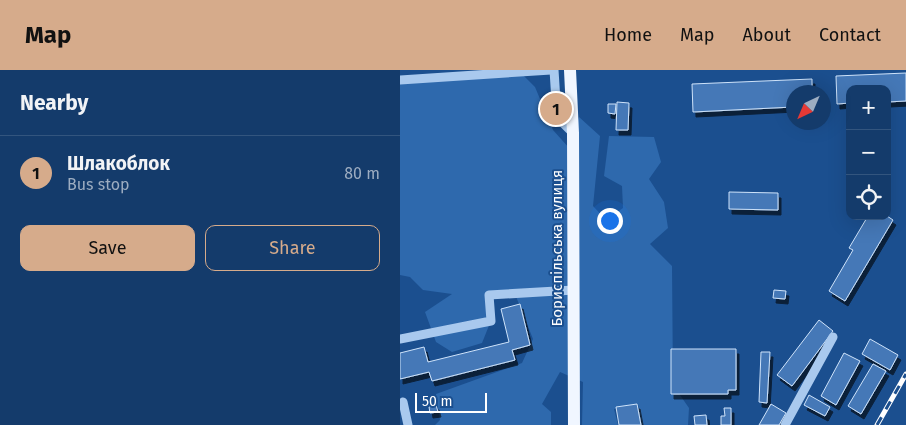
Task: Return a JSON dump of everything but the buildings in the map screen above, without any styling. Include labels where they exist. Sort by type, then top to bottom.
[{"type":"main road","name":"Бориспільська вулиця","points":[[570,70],[573,133],[574,425]]},
{"type":"street","points":[[400,80],[553,70],[557,118],[573,133]]},
{"type":"street","points":[[400,340],[491,321],[490,295],[574,290]]},
{"type":"street","points":[[785,425],[833,337]]},
{"type":"street","points":[[404,402],[408,425]]},
{"type":"shaded area","points":[[523,75],[535,87],[553,130],[570,149],[579,117],[600,136],[593,206],[606,220],[623,208],[622,186],[604,176],[609,136],[654,137],[661,162],[649,179],[664,202],[668,228],[650,244],[672,266],[673,385],[689,408],[688,425],[642,425],[638,404],[614,409],[618,425],[582,425],[583,382],[560,372],[542,404],[551,412],[551,425],[435,425],[440,420],[436,394],[522,363],[533,339],[513,289],[485,293],[494,313],[482,343],[452,352],[436,342],[425,312],[452,294],[423,290],[410,277],[400,275],[400,83]]},
{"type":"railway","points":[[877,425],[906,374]]},
{"type":"place","name":"Шлакоблок","points":[[556,109]]}]
